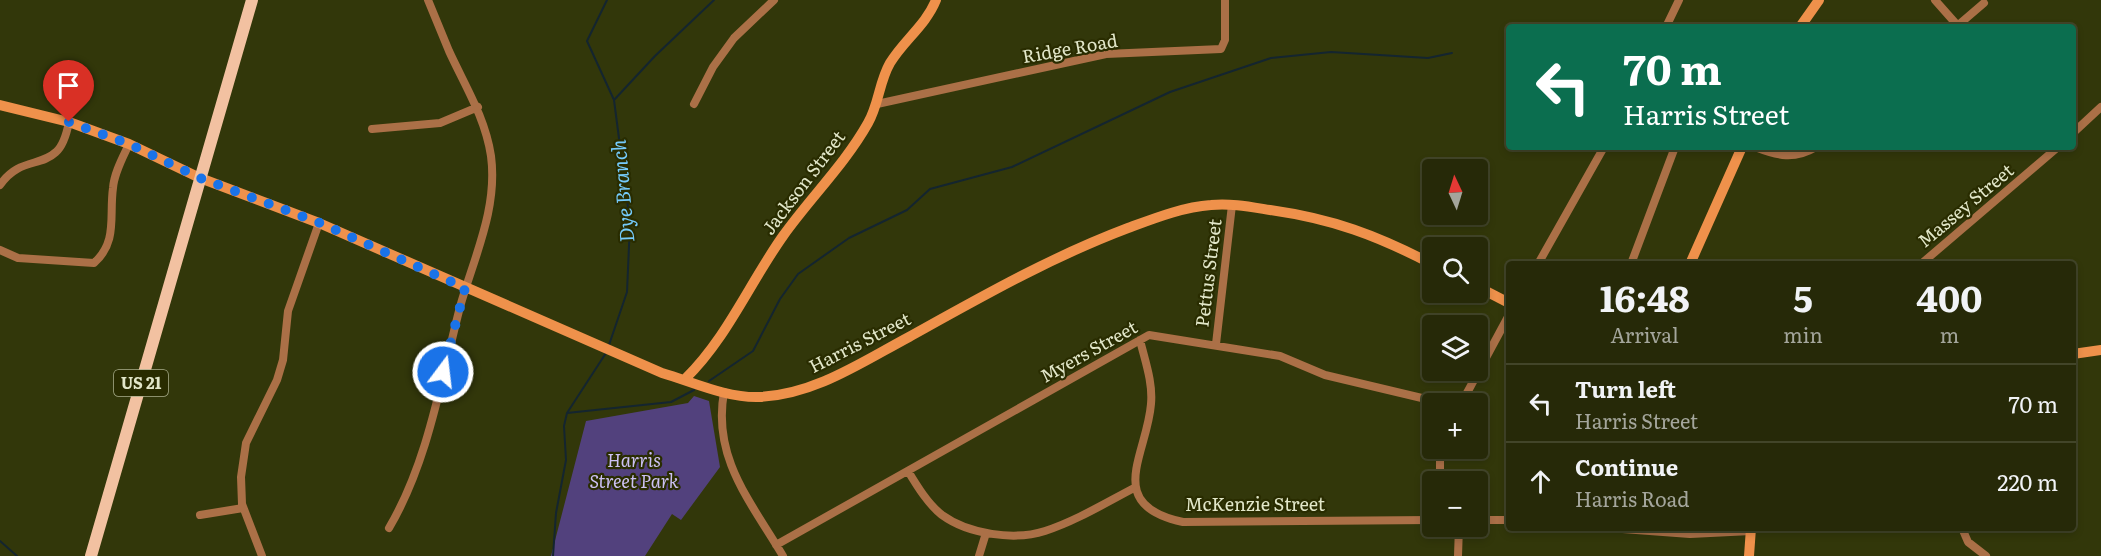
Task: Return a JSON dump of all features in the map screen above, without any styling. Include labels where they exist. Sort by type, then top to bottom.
[{"type":"main road","name":"US 21","points":[[91,556],[252,0]]},
{"type":"street","points":[[389,528],[414,478],[465,288],[490,210],[493,185],[490,154],[478,107],[428,0]]},
{"type":"street","points":[[694,104],[713,67],[734,38],[774,0]]},
{"type":"street","name":"Jackson Street","points":[[684,379],[716,345],[765,262],[858,139],[877,104],[880,86],[891,62],[931,11],[936,0]]},
{"type":"street","name":"Ridge Road","points":[[877,104],[1106,54],[1221,49],[1225,40],[1225,0]]},
{"type":"street","points":[[1667,24],[1679,0]]},
{"type":"street","points":[[1802,24],[1819,0]]},
{"type":"street","points":[[1935,0],[1955,24]]},
{"type":"street","points":[[1959,24],[1984,3]]},
{"type":"street","name":"Harris Street","points":[[0,105],[69,122],[129,144],[200,178],[320,223],[612,351],[724,392],[758,397],[808,388],[852,368],[1038,266],[1089,242],[1181,210],[1210,205],[1232,205],[1316,216],[1365,231],[1422,259]]},
{"type":"street","points":[[372,129],[440,123],[478,107]]},
{"type":"street","points":[[2076,130],[2101,107]]},
{"type":"street","points":[[0,185],[17,167],[55,153],[65,138],[69,122]]},
{"type":"street","points":[[0,250],[18,258],[94,263],[105,254],[113,209],[113,188],[129,144]]},
{"type":"street","points":[[1540,261],[1602,150]]},
{"type":"street","points":[[1632,261],[1674,150]]},
{"type":"street","points":[[1691,261],[1741,150]]},
{"type":"street","points":[[1763,150],[1778,156],[1798,156],[1810,150]]},
{"type":"street","name":"Massey Street","points":[[1925,261],[2054,150]]},
{"type":"street","name":"Pettus Street","points":[[1216,344],[1232,205]]},
{"type":"street","points":[[262,556],[243,508],[241,477],[246,443],[277,380],[283,360],[288,311],[320,223]]},
{"type":"street","points":[[1488,292],[1506,301]]},
{"type":"street","points":[[1467,393],[1506,321]]},
{"type":"street","name":"Myers Street","points":[[776,545],[1149,335],[1280,356],[1345,380],[1422,398]]},
{"type":"street","points":[[908,471],[919,489],[941,514],[963,526],[986,533],[1043,532],[1136,487],[1134,479],[1149,424],[1151,401],[1150,379],[1140,340]]},
{"type":"street","points":[[2076,354],[2101,350]]},
{"type":"street","points":[[724,392],[721,422],[725,453],[732,471],[783,556]]},
{"type":"street","name":"McKenzie Street","points":[[1136,487],[1146,506],[1158,517],[1183,522],[1422,520]]},
{"type":"street","points":[[200,515],[243,508]]},
{"type":"street","points":[[1488,520],[1506,520]]},
{"type":"street","points":[[1650,531],[1690,534],[1736,531]]},
{"type":"street","points":[[1749,556],[1751,531]]},
{"type":"street","points":[[1963,531],[1968,542],[1986,556]]},
{"type":"street","points":[[979,556],[986,533]]},
{"type":"street","points":[[1458,556],[1459,537]]},
{"type":"green space","name":"Harris Street Park","points":[[694,396],[709,401],[720,467],[681,520],[672,514],[645,556],[551,556],[586,421],[688,403]]},
{"type":"waterway","name":"Dye Branch","points":[[607,0],[587,41],[614,100],[630,223],[627,292],[609,345]]},
{"type":"waterway","points":[[614,100],[655,56],[714,0]]},
{"type":"waterway","points":[[709,381],[753,351],[780,299],[798,274],[849,238],[907,210],[930,189],[1012,167],[1170,92],[1271,58],[1331,52],[1428,58],[1452,53]]},
{"type":"waterway","name":"Dye Branch","points":[[553,556],[556,513],[566,460],[564,426],[567,413],[606,353]]},
{"type":"waterway","points":[[567,413],[671,402],[694,390]]},
{"type":"waterway","points":[[0,541],[17,556]]},
{"type":"route","points":[[69,122],[167,160],[200,178],[320,223],[465,288],[443,372]]}]
